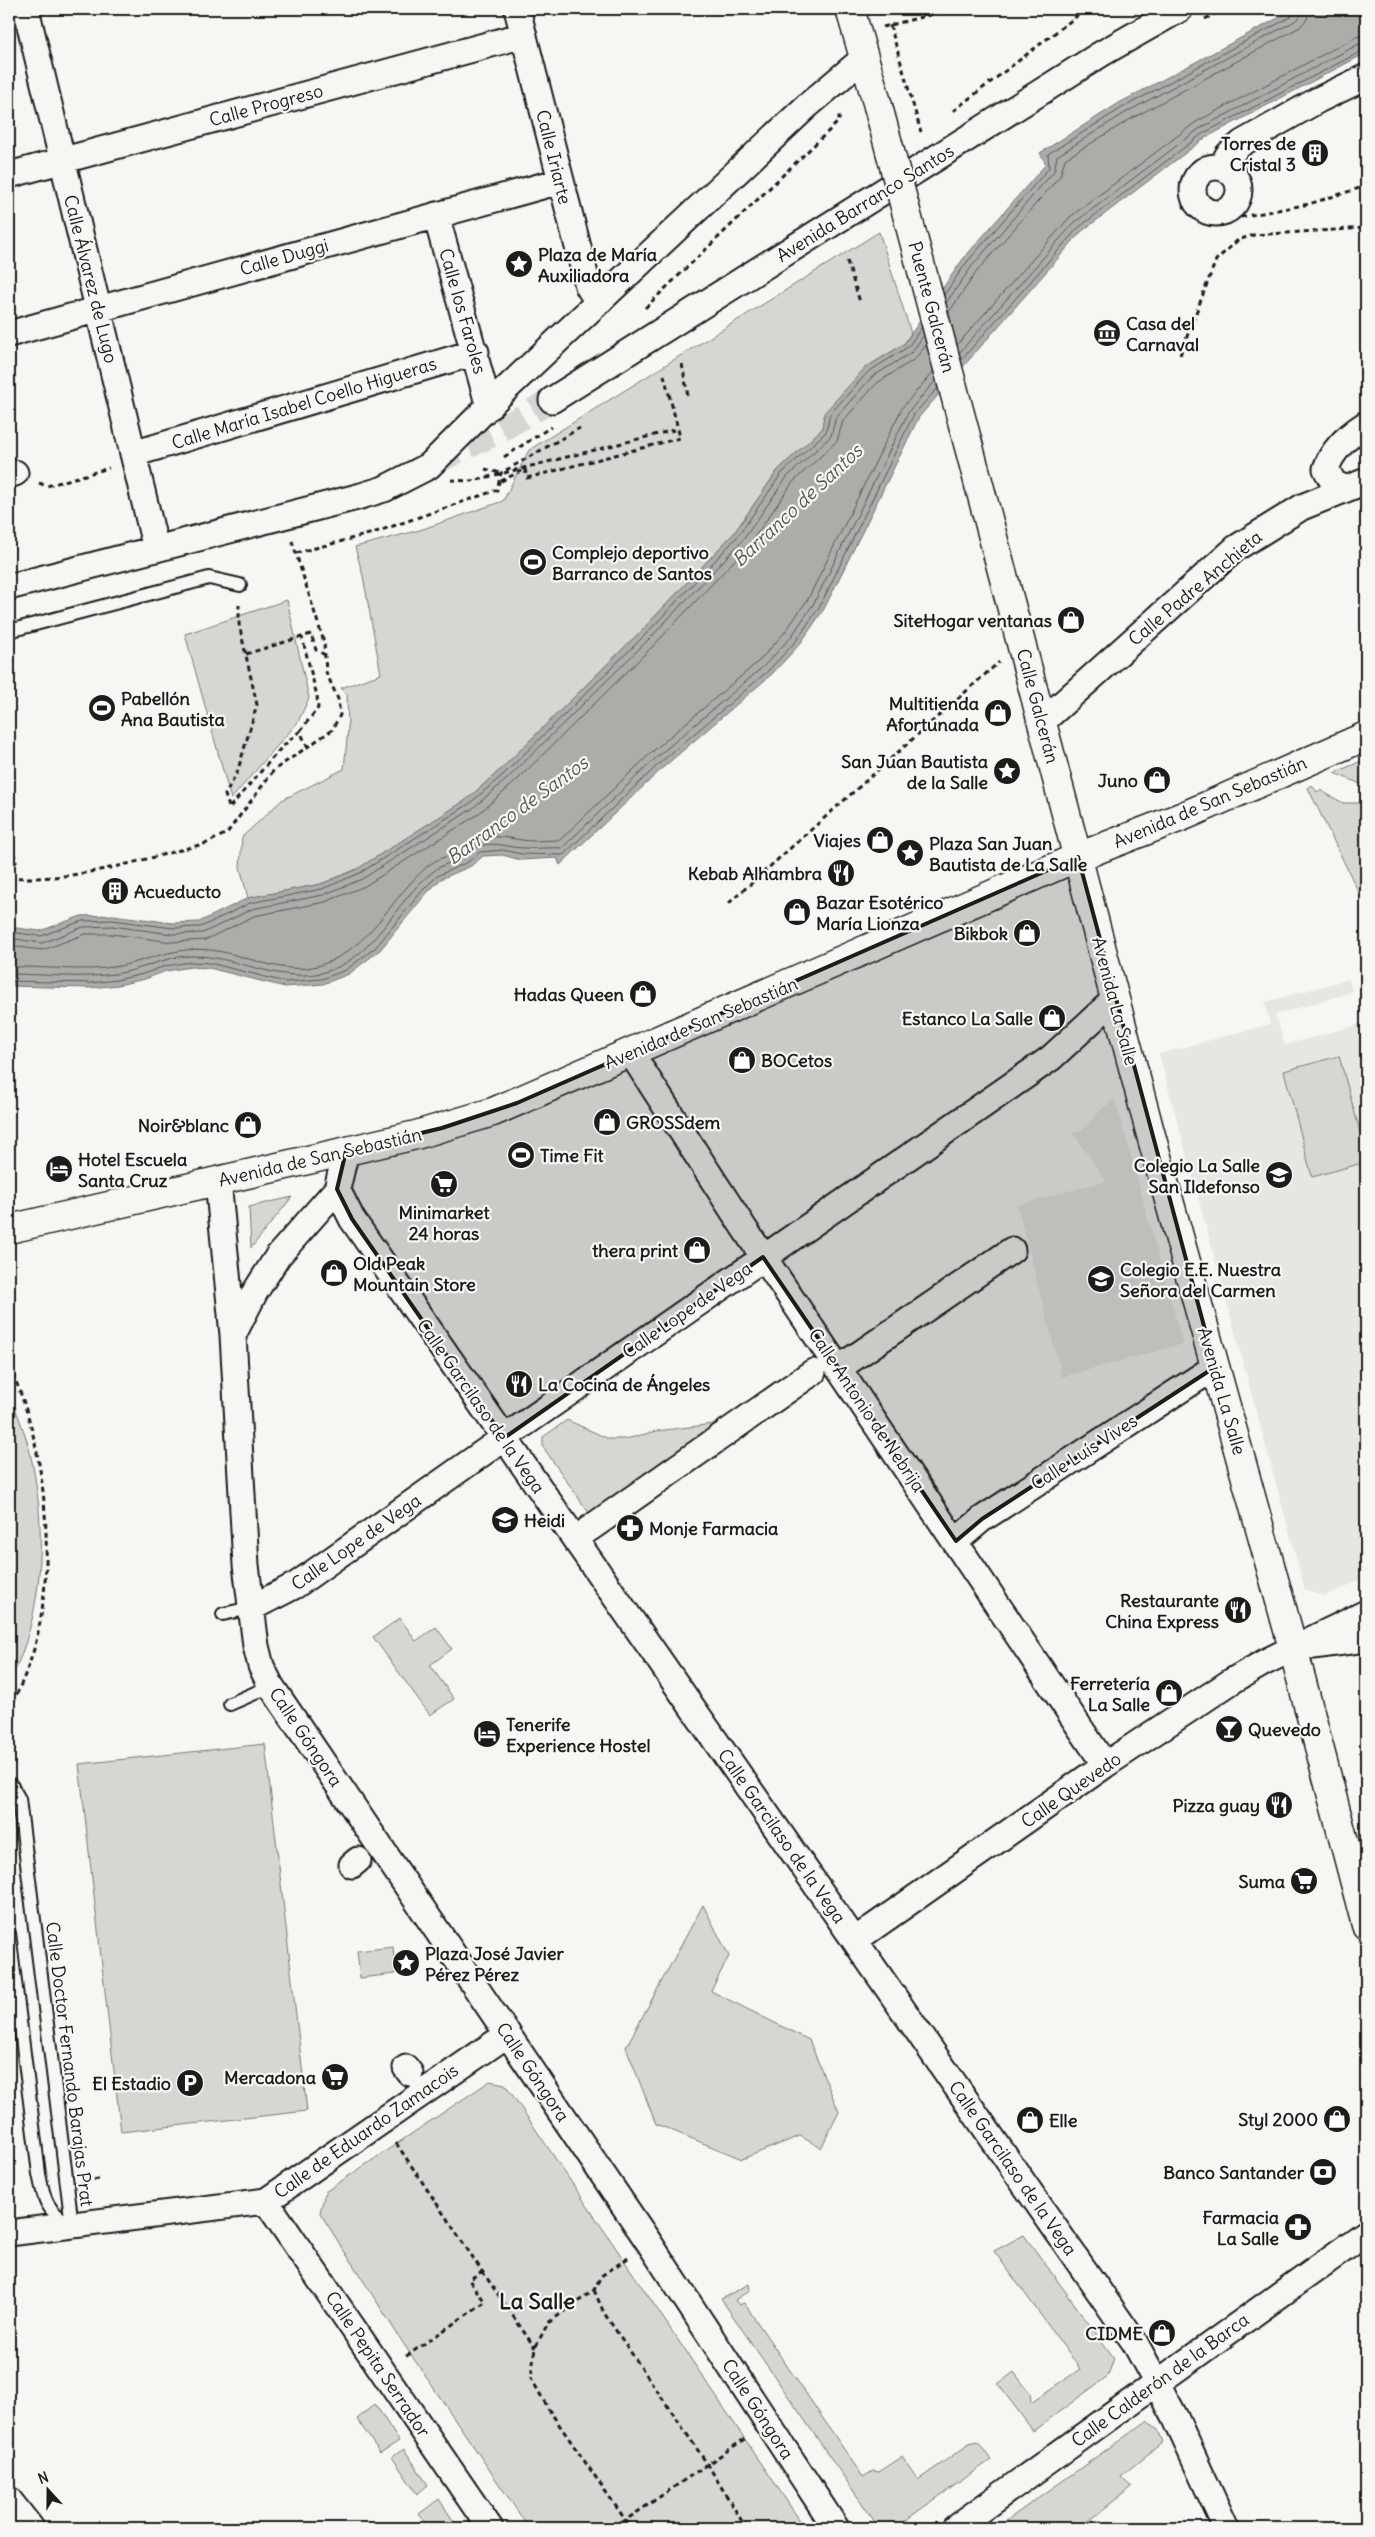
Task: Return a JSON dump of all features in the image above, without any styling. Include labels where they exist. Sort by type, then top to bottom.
[{"type":"main road","points":[[850,9],[864,58]]},
{"type":"main road","name":"Puente Galcerán","points":[[864,58],[998,556]]},
{"type":"main road","name":"Calle Galcerán","points":[[998,556],[1011,652],[1042,722],[1078,857]]},
{"type":"main road","name":"Avenida de San Sebastián","points":[[9,1229],[442,1128],[493,1112],[1078,857],[1186,815],[1366,736]]},
{"type":"main road","name":"Avenida La Salle","points":[[1078,857],[1214,1367],[1293,1648],[1366,1925]]},
{"type":"street","name":"Calle Álvarez de Lugo","points":[[26,9],[156,549]]},
{"type":"street","name":"Calle Iriarte","points":[[517,9],[588,286],[593,294],[601,300]]},
{"type":"street","name":"Avenida Barranco Santos","points":[[552,400],[1101,54],[1180,9]]},
{"type":"street","name":"Calle Progreso","points":[[9,175],[524,35]]},
{"type":"street","points":[[9,587],[384,489],[429,466],[601,300],[807,106],[864,58]]},
{"type":"street","points":[[1221,167],[1228,155],[1242,143],[1318,100],[1366,77]]},
{"type":"street","name":"Calle Duggi","points":[[9,334],[560,180]]},
{"type":"street","name":"Calle los Faroles","points":[[436,215],[476,352],[489,407]]},
{"type":"street","name":"Calle María Isabel Coello Higueras","points":[[133,454],[476,352]]},
{"type":"street","points":[[1355,485],[1333,482],[1328,476],[1326,469],[1327,464],[1338,447],[1366,424]]},
{"type":"street","name":"Calle Padre Anchieta","points":[[1042,722],[1236,548],[1280,519],[1355,485]]},
{"type":"street","name":"Calle Lope de Vega","points":[[251,1608],[296,1585],[763,1257],[1051,1058],[1115,999]]},
{"type":"street","name":"Calle Antonio de Nebrija","points":[[631,1053],[763,1257],[956,1541],[1105,1766]]},
{"type":"street","points":[[233,1335],[278,1256],[337,1189],[346,1151]]},
{"type":"street","name":"Calle Góngora","points":[[218,1181],[233,1335],[241,1505],[251,1608],[258,1653],[271,1686],[650,2244],[836,2528]]},
{"type":"street","name":"Calle Garcilaso de la Vega","points":[[337,1189],[352,1219],[1135,2343],[1157,2383],[1226,2528]]},
{"type":"street","points":[[839,1368],[1012,1250]]},
{"type":"street","name":"Calle Luís Vives","points":[[956,1541],[982,1519],[1214,1367]]},
{"type":"street","points":[[589,1529],[812,1372]]},
{"type":"street","name":"Calle Quevedo","points":[[855,1940],[1105,1766],[1232,1681],[1293,1648],[1366,1613]]},
{"type":"street","points":[[1293,1648],[1366,1639]]},
{"type":"street","name":"Calle de Eduardo Zamacois","points":[[9,2234],[266,2200],[508,2034]]},
{"type":"street","name":"Calle Pepita Serrador","points":[[266,2200],[490,2528]]},
{"type":"street","name":"Calle Calderón de la Barca","points":[[955,2528],[1366,2234]]},
{"type":"street","points":[[9,2500],[31,2528]]},
{"type":"lane","points":[[9,631],[209,578],[240,585]]},
{"type":"lane","points":[[222,1614],[251,1608]]},
{"type":"lane","points":[[230,1704],[271,1686]]},
{"type":"lane","name":"Calle Doctor Fernando Barajas Prat","points":[[9,1785],[19,1799],[72,2225]]},
{"type":"lane","name":"Calle Doctor Fernando Barajas Prat","points":[[9,1933],[39,2174],[46,2202],[51,2211],[72,2225]]},
{"type":"path","points":[[879,28],[953,9]]},
{"type":"path","points":[[953,111],[1086,9]]},
{"type":"path","points":[[890,25],[921,132]]},
{"type":"path","points":[[640,312],[839,121],[839,110]]},
{"type":"path","points":[[1241,217],[1309,204],[1366,186]]},
{"type":"path","points":[[1180,355],[1216,260],[1238,240],[1253,235],[1366,228]]},
{"type":"path","points":[[847,261],[860,302]]},
{"type":"path","points":[[682,364],[688,396]]},
{"type":"path","points":[[525,469],[527,478],[680,438],[664,375]]},
{"type":"path","points":[[485,469],[501,473],[580,428]]},
{"type":"path","points":[[443,479],[472,482],[678,429]]},
{"type":"path","points":[[12,474],[47,486],[116,466],[133,454]]},
{"type":"path","points":[[499,482],[525,469]]},
{"type":"path","points":[[296,553],[373,533],[497,490],[501,473]]},
{"type":"path","points":[[9,877],[32,879],[59,877],[207,843],[227,833],[274,770],[332,730],[340,714],[338,699],[326,672],[324,642],[292,541]]},
{"type":"path","points":[[240,585],[239,624],[257,705],[237,773],[226,795],[229,807],[282,747],[300,731],[318,708],[318,696],[302,637]]},
{"type":"path","points":[[246,654],[311,634],[316,650],[325,655]]},
{"type":"path","points":[[729,903],[1011,652]]},
{"type":"path","points":[[300,731],[308,746]]},
{"type":"path","points":[[9,835],[16,862],[9,864]]},
{"type":"path","points":[[9,1366],[25,1402],[31,1424],[42,1492],[46,1538],[45,1581],[34,1649],[9,1713]]},
{"type":"path","points":[[393,2139],[535,2348]]},
{"type":"path","points":[[629,2258],[601,2276],[594,2290],[548,2323],[535,2348],[531,2378],[549,2410],[631,2528]]},
{"type":"path","points":[[405,2357],[484,2302],[469,2280],[482,2271]]},
{"type":"path","points":[[594,2290],[604,2313],[708,2465],[746,2528]]},
{"type":"path","points":[[614,2528],[750,2436]]},
{"type":"highlighted area","points":[[1078,857],[1215,1367],[982,1519],[956,1541],[763,1257],[504,1438],[352,1219],[337,1189],[346,1151],[442,1128],[517,1103]]},
{"type":"shaded area","name":"Complejo deportivo Barranco de Santos","points":[[879,232],[911,333],[904,344],[865,368],[822,429],[778,470],[734,533],[642,630],[500,770],[466,800],[358,869],[321,884],[248,898],[240,867],[242,837],[282,800],[344,769],[348,729],[347,694],[341,688],[381,674],[363,576],[355,547],[420,530],[503,501],[529,450]]},
{"type":"shaded area","points":[[287,600],[309,698],[298,722],[231,799],[185,634]]},
{"type":"shaded area","points":[[1366,759],[1366,784],[1361,784],[1334,773]]},
{"type":"shaded area","points":[[1312,785],[1317,792],[1320,790],[1343,803],[1366,803],[1366,889],[1359,893],[1308,788]]},
{"type":"shaded area","name":"Colegio La Salle San Ildefonso","points":[[1349,979],[1352,992],[1275,1015],[1285,1045],[1361,1024],[1366,1041],[1366,1578],[1324,1596],[1305,1590],[1159,1054],[1270,1024],[1265,1002]]},
{"type":"shaded area","points":[[1339,1056],[1366,1153],[1366,1162],[1312,1177],[1284,1071]]},
{"type":"shaded area","name":"Colegio E.E. Nuestra Señora del Carmen","points":[[1115,1099],[1183,1344],[1062,1377],[1017,1205],[1106,1181],[1073,1133],[1083,1129],[1103,1108]]},
{"type":"shaded area","points":[[292,1197],[251,1248],[249,1207]]},
{"type":"shaded area","points":[[9,1391],[25,1434],[35,1476],[39,1506],[40,1567],[30,1627],[21,1655],[9,1682]]},
{"type":"shaded area","points":[[736,1415],[591,1516],[543,1447],[543,1437],[567,1420],[609,1439],[626,1439],[657,1431],[713,1424]]},
{"type":"shaded area","points":[[400,1618],[416,1641],[436,1627],[452,1649],[430,1665],[454,1699],[430,1715],[373,1637]]},
{"type":"shaded area","points":[[265,1744],[307,2111],[121,2132],[79,1764]]},
{"type":"shaded area","points":[[703,1905],[729,1956],[711,1991],[809,2040],[839,2112],[821,2148],[800,2136],[742,2159],[656,2124],[626,2047]]},
{"type":"shaded area","points":[[393,1947],[395,1974],[360,1978],[357,1951]]},
{"type":"shaded area","points":[[490,2081],[505,2084],[805,2528],[529,2528],[405,2346],[320,2213],[325,2192]]},
{"type":"shaded area","points":[[1024,2235],[1114,2358],[1108,2376],[1033,2431],[998,2384],[1014,2372],[1030,2393],[1031,2403],[1080,2369],[994,2251]]},
{"type":"shaded area","points":[[749,2284],[750,2290],[735,2300],[739,2305],[744,2303],[863,2477],[873,2471],[879,2472],[902,2457],[918,2480],[969,2444],[978,2442],[991,2460],[897,2526],[877,2525],[721,2299]]},
{"type":"shaded area","points":[[375,2404],[399,2441],[380,2453],[357,2419]]},
{"type":"shaded area","points":[[1147,2421],[1158,2430],[1163,2442],[1121,2476],[1132,2487],[1079,2528],[996,2528]]},
{"type":"shaded area","points":[[404,2449],[428,2485],[417,2494],[392,2457]]},
{"type":"shaded area","points":[[439,2499],[458,2528],[429,2528],[419,2514]]},
{"type":"water","name":"Barranco de Santos","points":[[1295,9],[1366,9],[1366,53],[1205,138],[1081,232],[919,417],[824,609],[800,644],[772,674],[666,765],[560,865],[557,858],[521,860],[502,855],[483,856],[471,866],[441,879],[426,894],[380,950],[349,974],[323,984],[285,987],[209,968],[191,967],[166,971],[145,979],[118,985],[90,988],[9,986],[9,927],[40,931],[81,916],[113,915],[173,923],[199,922],[248,898],[321,884],[357,869],[466,800],[500,770],[642,630],[734,533],[778,470],[822,429],[824,413],[865,368],[904,344],[963,259],[1046,164],[1040,153],[1119,103]]},
{"type":"tunnel","points":[[435,462],[491,435],[552,400]]},
{"type":"place","name":"Torres de Cristal 3","points":[[1315,153]]},
{"type":"place","name":"Plaza de María Auxiliadora","points":[[519,264]]},
{"type":"place","name":"Casa del Carnaval","points":[[1107,333]]},
{"type":"place","name":"Complejo deportivo Barranco de Santos","points":[[533,562]]},
{"type":"place","name":"SiteHogar ventanas","points":[[1071,620]]},
{"type":"place","name":"Pabellón Ana Bautista","points":[[102,708]]},
{"type":"place","name":"Multitienda Afortunada","points":[[998,713]]},
{"type":"place","name":"San Juan Bautista de la Salle","points":[[1007,771]]},
{"type":"place","name":"Juno","points":[[1157,780]]},
{"type":"place","name":"Viajes","points":[[880,840]]},
{"type":"place","name":"Plaza San Juan Bautista de La Salle","points":[[910,853]]},
{"type":"place","name":"Kebab Alhambra","points":[[841,873]]},
{"type":"place","name":"Acueducto","points":[[115,891]]},
{"type":"place","name":"Bazar Esotérico María Lionza","points":[[797,912]]},
{"type":"place","name":"Bikbok","points":[[1027,933]]},
{"type":"place","name":"Hadas Queen","points":[[643,994]]},
{"type":"place","name":"Estanco La Salle","points":[[1052,1018]]},
{"type":"place","name":"BOCetos","points":[[742,1060]]},
{"type":"place","name":"GROSSdem","points":[[607,1122]]},
{"type":"place","name":"Noir&blanc","points":[[248,1125]]},
{"type":"place","name":"Time Fit","points":[[521,1155]]},
{"type":"place","name":"Hotel Escuela Santa Cruz","points":[[59,1169]]},
{"type":"place","name":"Colegio La Salle San Ildefonso","points":[[1279,1175]]},
{"type":"place","name":"Minimarket 24 horas","points":[[444,1184]]},
{"type":"place","name":"thera print","points":[[697,1250]]},
{"type":"place","name":"Old Peak Mountain Store","points":[[334,1273]]},
{"type":"place","name":"Colegio E.E. Nuestra Señora del Carmen","points":[[1101,1279]]},
{"type":"place","name":"La Cocina de Ángeles","points":[[519,1384]]},
{"type":"place","name":"Heidi","points":[[505,1520]]},
{"type":"place","name":"Monje Farmacia","points":[[630,1528]]},
{"type":"place","name":"Restaurante China Express","points":[[1238,1610]]},
{"type":"place","name":"Ferretería La Salle","points":[[1169,1693]]},
{"type":"place","name":"Quevedo","points":[[1229,1729]]},
{"type":"place","name":"Tenerife Experience Hostel","points":[[487,1734]]},
{"type":"place","name":"Pizza guay","points":[[1279,1805]]},
{"type":"place","name":"Suma","points":[[1304,1881]]},
{"type":"place","name":"Plaza José Javier Pérez Pérez","points":[[406,1963]]},
{"type":"place","name":"Mercadona","points":[[335,2077]]},
{"type":"place","name":"El Estadio","points":[[190,2083]]},
{"type":"place","name":"Styl 2000","points":[[1337,2119]]},
{"type":"place","name":"Elle","points":[[1030,2120]]},
{"type":"place","name":"Banco Santander","points":[[1323,2172]]},
{"type":"place","name":"Farmacia La Salle","points":[[1298,2227]]},
{"type":"place","name":"CIDME","points":[[1162,2333]]},
{"type":"district","name":"La Salle","points":[[537,2301]]}]
